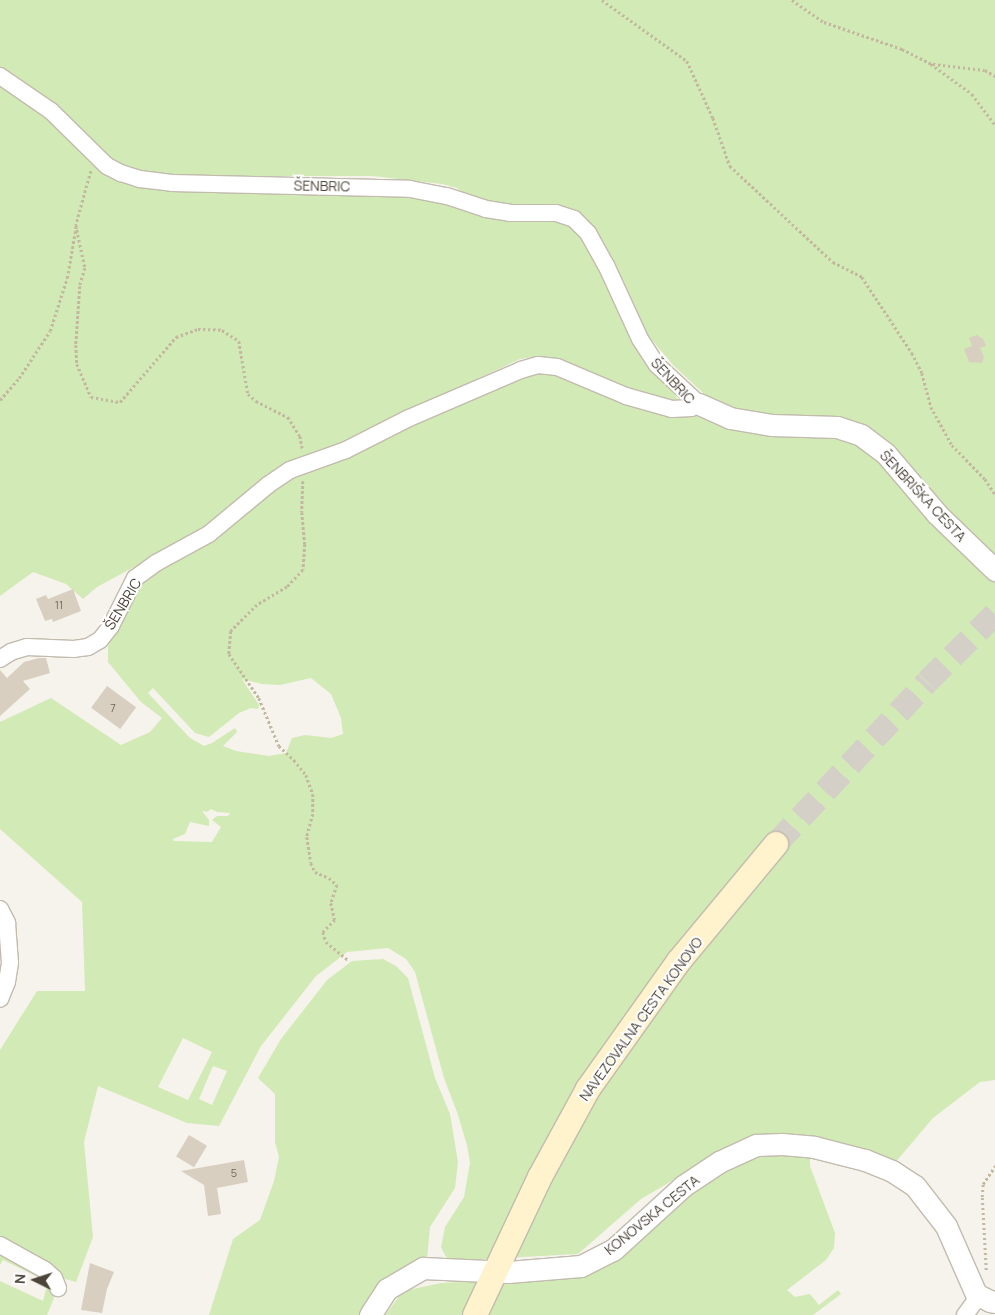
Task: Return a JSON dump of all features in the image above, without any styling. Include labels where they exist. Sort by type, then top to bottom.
[{"type":"main road","name":"NAVEZOVALNA CESTA KONOVO","points":[[475,1315],[540,1177],[588,1089],[679,961],[776,844]]},
{"type":"street","name":"ŠENBRIC","points":[[0,76],[51,111],[107,166],[140,179],[172,183],[410,189],[502,212],[556,212],[574,218],[588,233],[606,265],[640,339],[657,366],[699,404],[691,408],[672,409],[633,398],[557,367],[538,365],[521,370],[409,418],[346,450],[290,470],[268,485],[209,534],[156,562],[135,578],[111,626],[100,640],[94,644],[74,649],[27,647],[11,652],[0,659]]},
{"type":"street","name":"ŠENBRIŠKA CESTA","points":[[699,404],[738,419],[772,425],[837,427],[861,435],[886,454],[937,514],[995,570]]},
{"type":"street","points":[[0,909],[7,923],[10,962],[7,982],[0,1000]]},
{"type":"street","name":"KONOVSKA CESTA","points":[[370,1315],[387,1289],[423,1268],[495,1271],[581,1266],[613,1250],[651,1213],[684,1186],[719,1162],[756,1145],[782,1144],[814,1147],[865,1160],[892,1171],[914,1186],[946,1226],[976,1294],[987,1299]]},
{"type":"street","points":[[0,1245],[45,1270],[54,1278],[58,1288]]},
{"type":"street","points":[[964,1315],[987,1299]]},
{"type":"path","points":[[602,0],[687,61],[713,118],[730,166],[827,258],[862,277],[912,353],[922,373],[931,407],[952,445],[984,479],[995,494]]},
{"type":"path","points":[[792,0],[824,22],[902,49],[931,64],[972,94],[995,125]]},
{"type":"path","points":[[931,64],[984,70],[995,76]]},
{"type":"path","points":[[0,400],[19,378],[50,331],[67,278],[76,225]]},
{"type":"path","points":[[987,1299],[982,1197],[983,1184],[995,1166]]},
{"type":"green space","points":[[0,0],[995,0],[995,567],[890,448],[763,419],[715,404],[673,365],[635,320],[608,252],[593,228],[474,202],[457,188],[442,184],[373,176],[150,176],[110,161],[0,74]]},
{"type":"green space","points":[[0,85],[37,108],[112,176],[372,186],[558,218],[576,231],[597,254],[624,321],[679,401],[665,402],[640,394],[573,364],[546,358],[520,359],[397,416],[205,529],[97,587],[83,599],[66,584],[33,572],[0,596]]},
{"type":"green space","points":[[549,369],[648,408],[858,441],[995,578],[995,1080],[980,1082],[933,1118],[894,1164],[816,1139],[721,1152],[641,1199],[578,1254],[448,1261],[441,1247],[445,1227],[464,1197],[470,1163],[467,1145],[444,1078],[415,972],[406,959],[388,948],[347,952],[316,976],[261,1046],[219,1126],[187,1123],[98,1086],[84,1142],[93,1237],[76,1282],[62,1278],[0,1240],[0,1050],[37,991],[85,991],[82,902],[0,829],[0,722],[51,698],[121,745],[150,732],[162,718],[141,702],[108,662],[108,646],[134,588],[279,482],[488,388]],"holes":[[[311,678],[331,694],[341,718],[343,734],[331,738],[305,735],[292,738],[286,753],[269,756],[236,751],[223,746],[237,732],[235,728],[204,746],[190,738],[148,693],[153,688],[195,733],[209,737],[239,713],[251,708],[258,709],[259,705],[242,679],[262,684],[280,685]],[[211,809],[217,812],[230,813],[228,816],[217,816],[212,820],[221,827],[212,842],[174,841],[173,839],[185,834],[190,822],[209,826],[209,820],[202,811],[207,812]],[[183,1038],[212,1052],[188,1100],[158,1087]],[[213,1066],[227,1071],[212,1105],[199,1099]]]},
{"type":"green space","points":[[383,959],[396,966],[408,978],[435,1078],[450,1114],[458,1162],[455,1188],[430,1227],[427,1259],[360,1315],[209,1315],[233,1239],[260,1220],[274,1181],[279,1157],[275,1142],[275,1094],[258,1078],[281,1039],[327,980],[352,961]]},
{"type":"green space","points":[[753,1150],[810,1153],[810,1166],[835,1233],[834,1248],[826,1260],[787,1290],[795,1297],[810,1294],[819,1305],[838,1290],[841,1294],[813,1315],[385,1315],[403,1291],[441,1283],[587,1276],[622,1231]]},
{"type":"green space","points":[[0,1251],[53,1284],[54,1298],[47,1315],[0,1315],[0,1281],[43,1301],[48,1282],[3,1260],[0,1265]]},
{"type":"building","points":[[977,335],[983,339],[986,346],[980,348],[984,357],[982,363],[969,362],[964,349],[972,346],[969,338]]},
{"type":"building","points":[[73,589],[81,611],[53,622],[52,619],[45,621],[36,599],[46,595],[48,599]]},
{"type":"building","points":[[46,658],[50,673],[23,681],[30,689],[0,716],[0,670],[7,678],[24,662]]},
{"type":"building","points":[[107,686],[136,707],[120,729],[91,708]]},
{"type":"building","points":[[189,1135],[207,1146],[194,1167],[176,1156]]},
{"type":"building","points":[[244,1160],[248,1182],[217,1188],[221,1214],[208,1216],[204,1185],[181,1171]]},
{"type":"building","points":[[90,1263],[114,1272],[107,1289],[102,1313],[81,1310]]},
{"type":"tunnel","points":[[776,844],[927,682],[995,614]]}]
